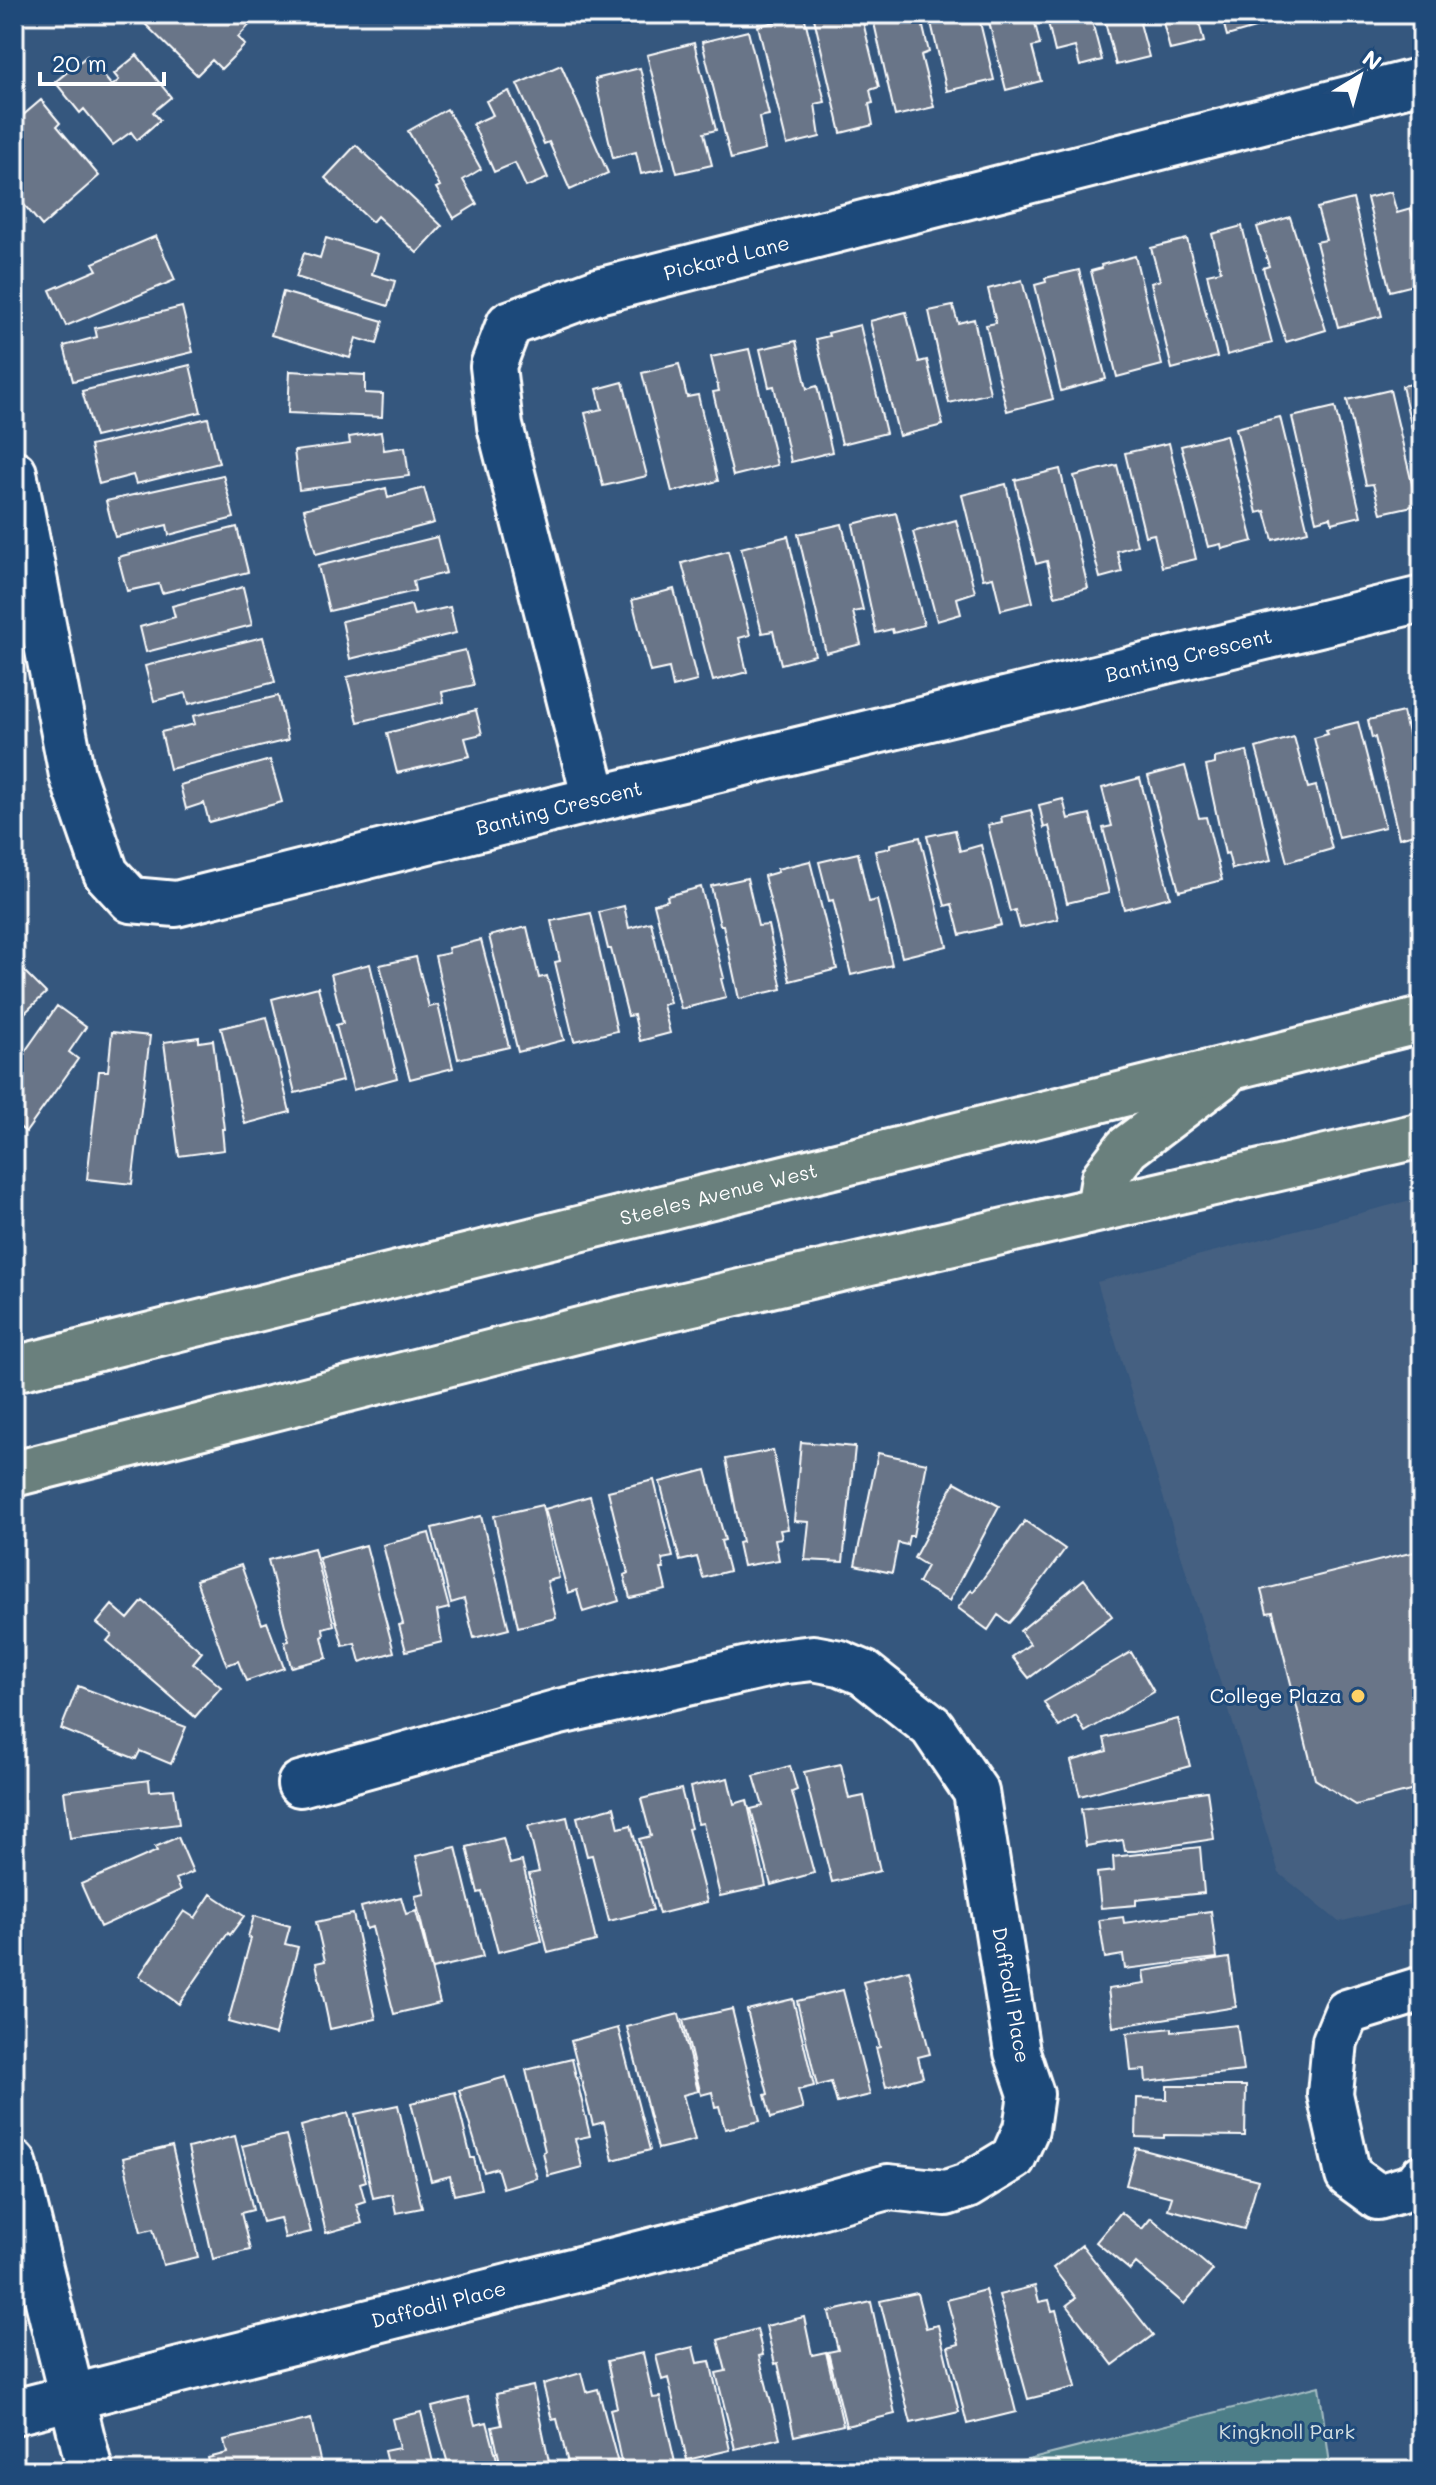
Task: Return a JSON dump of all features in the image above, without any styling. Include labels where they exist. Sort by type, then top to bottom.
[{"type":"main road","name":"Steeles Avenue West","points":[[14,1369],[1422,1020]]},
{"type":"main road","points":[[1099,1209],[1104,1178],[1127,1148],[1235,1066]]},
{"type":"main road","points":[[14,1474],[627,1318],[1422,1135]]},
{"type":"street","name":"Pickard Lane","points":[[595,799],[500,426],[493,366],[509,324],[598,291],[1422,80]]},
{"type":"street","name":"Banting Crescent","points":[[14,473],[72,775],[106,873],[131,900],[176,904],[1422,599]]},
{"type":"street","name":"Daffodil Place","points":[[14,2412],[718,2234],[888,2187],[946,2193],[967,2186],[1013,2158],[1026,2129],[1031,2094],[1017,2052],[976,1792],[932,1727],[864,1673],[840,1663],[813,1658],[779,1662],[559,1712],[300,1784]]},
{"type":"street","points":[[1422,1989],[1347,2012],[1335,2041],[1330,2094],[1348,2175],[1378,2197],[1415,2186],[1422,2177]]},
{"type":"street","points":[[14,2163],[90,2471]]},
{"type":"shaded area","name":"College Plaza","points":[[1422,1197],[1422,1901],[1339,1922],[1279,1873],[1097,1282]]},
{"type":"green space","name":"Kingknoll Park","points":[[1319,2386],[1331,2471],[985,2471]]},
{"type":"building","points":[[245,14],[253,21],[238,37],[245,45],[221,69],[212,60],[197,75],[136,15]]},
{"type":"building","points":[[813,14],[861,14],[879,87],[870,90],[873,125],[841,133]]},
{"type":"building","points":[[872,14],[920,14],[929,52],[921,55],[934,107],[895,116]]},
{"type":"building","points":[[929,14],[978,14],[994,80],[947,91]]},
{"type":"building","points":[[987,14],[1033,14],[1040,45],[1032,47],[1041,81],[1006,90]]},
{"type":"building","points":[[1046,14],[1090,14],[1102,60],[1080,66],[1075,47],[1055,52]]},
{"type":"building","points":[[1103,14],[1149,14],[1151,21],[1140,23],[1149,57],[1116,65]]},
{"type":"building","points":[[1161,14],[1197,14],[1204,42],[1170,50]]},
{"type":"building","points":[[1221,14],[1259,14],[1262,26],[1227,36]]},
{"type":"building","points":[[804,15],[825,102],[815,104],[820,137],[787,145],[758,26]]},
{"type":"building","points":[[748,31],[769,115],[759,117],[765,150],[731,159],[702,42]]},
{"type":"building","points":[[694,43],[716,130],[704,133],[712,165],[677,173],[647,55]]},
{"type":"building","points":[[137,55],[171,97],[153,112],[160,120],[137,140],[131,132],[113,145],[84,109],[80,113],[55,82],[87,56],[112,86],[119,80],[114,74]]},
{"type":"building","points":[[561,65],[608,173],[570,190],[549,142],[544,144],[517,84]]},
{"type":"building","points":[[640,68],[664,169],[641,174],[636,152],[613,158],[595,79]]},
{"type":"building","points":[[509,91],[548,178],[526,187],[515,163],[494,172],[473,124],[493,115],[486,101]]},
{"type":"building","points":[[41,100],[60,123],[57,126],[99,176],[42,226],[14,193],[14,123]]},
{"type":"building","points":[[447,109],[481,169],[463,180],[477,204],[454,218],[436,188],[440,186],[408,131]]},
{"type":"building","points":[[356,145],[442,226],[417,253],[377,216],[372,222],[325,178]]},
{"type":"building","points":[[1391,192],[1397,213],[1411,209],[1422,256],[1422,283],[1390,291],[1367,198]]},
{"type":"building","points":[[1353,199],[1382,316],[1338,327],[1316,242],[1326,240],[1317,208]]},
{"type":"building","points":[[1290,217],[1326,330],[1286,342],[1263,268],[1269,266],[1257,227]]},
{"type":"building","points":[[1242,226],[1272,343],[1227,355],[1207,274],[1221,271],[1212,234]]},
{"type":"building","points":[[156,236],[175,280],[66,326],[50,290],[97,270],[93,263]]},
{"type":"building","points":[[326,238],[378,254],[372,274],[395,281],[388,306],[296,277],[304,253],[320,258]]},
{"type":"building","points":[[1187,239],[1217,357],[1172,369],[1151,283],[1160,280],[1151,248]]},
{"type":"building","points":[[1135,256],[1162,365],[1117,377],[1091,271],[1102,268],[1101,265]]},
{"type":"building","points":[[1079,270],[1106,379],[1061,391],[1035,285],[1046,282],[1045,278]]},
{"type":"building","points":[[1022,280],[1053,399],[1007,411],[986,325],[996,323],[988,289]]},
{"type":"building","points":[[283,292],[383,321],[377,344],[356,338],[350,358],[271,335]]},
{"type":"building","points":[[953,306],[958,323],[974,319],[990,393],[949,403],[929,311]]},
{"type":"building","points":[[182,307],[193,352],[73,381],[64,346],[97,337],[95,328]]},
{"type":"building","points":[[906,312],[919,362],[927,360],[943,425],[899,436],[870,321]]},
{"type":"building","points":[[860,325],[886,433],[842,444],[816,339]]},
{"type":"building","points":[[796,341],[807,389],[817,386],[832,452],[791,462],[774,386],[769,387],[760,349]]},
{"type":"building","points":[[749,349],[777,465],[733,476],[713,392],[719,391],[711,357]]},
{"type":"building","points":[[679,364],[687,397],[698,395],[718,481],[672,492],[642,373]]},
{"type":"building","points":[[190,365],[201,412],[95,437],[82,391]]},
{"type":"building","points":[[290,371],[365,375],[365,393],[383,394],[382,417],[288,413]]},
{"type":"building","points":[[623,382],[647,476],[603,486],[585,413],[602,409],[597,389]]},
{"type":"building","points":[[1422,382],[1422,468],[1421,468],[1402,386]]},
{"type":"building","points":[[1390,390],[1417,505],[1381,513],[1373,484],[1366,485],[1347,400]]},
{"type":"building","points":[[1335,407],[1361,516],[1332,523],[1331,517],[1316,521],[1292,417]]},
{"type":"building","points":[[1280,417],[1308,531],[1273,540],[1265,511],[1257,513],[1236,428]]},
{"type":"building","points":[[208,418],[219,463],[136,484],[133,475],[99,484],[90,446]]},
{"type":"building","points":[[381,432],[384,450],[405,447],[409,476],[299,490],[294,451],[350,444],[349,437]]},
{"type":"building","points":[[1226,435],[1253,541],[1222,549],[1221,544],[1208,547],[1181,446]]},
{"type":"building","points":[[1169,443],[1196,559],[1162,567],[1154,534],[1145,536],[1125,453]]},
{"type":"building","points":[[1117,465],[1137,545],[1117,551],[1122,572],[1100,578],[1074,476]]},
{"type":"building","points":[[1060,469],[1088,588],[1055,596],[1047,561],[1036,564],[1015,480]]},
{"type":"building","points":[[223,475],[234,518],[169,535],[167,525],[115,537],[106,501]]},
{"type":"building","points":[[1006,484],[1033,602],[1001,610],[993,577],[983,579],[962,495]]},
{"type":"building","points":[[386,488],[388,498],[424,488],[434,523],[316,554],[304,509]]},
{"type":"building","points":[[896,513],[924,625],[893,633],[892,629],[876,633],[853,524]]},
{"type":"building","points":[[956,520],[975,592],[957,598],[961,614],[937,621],[913,532]]},
{"type":"building","points":[[842,524],[863,610],[853,612],[861,644],[826,653],[798,534]]},
{"type":"building","points":[[237,527],[248,572],[162,593],[159,584],[127,591],[118,557]]},
{"type":"building","points":[[788,536],[815,655],[781,664],[773,631],[762,633],[741,548]]},
{"type":"building","points":[[437,537],[446,573],[413,581],[415,591],[329,611],[318,566]]},
{"type":"building","points":[[728,551],[750,635],[739,638],[747,672],[713,681],[682,563]]},
{"type":"building","points":[[243,587],[252,625],[146,652],[140,627],[175,617],[172,606]]},
{"type":"building","points":[[674,589],[697,681],[673,687],[669,668],[650,672],[632,600]]},
{"type":"building","points":[[411,605],[414,615],[450,607],[456,633],[350,659],[342,621]]},
{"type":"building","points":[[263,637],[275,682],[189,704],[186,693],[154,701],[145,666]]},
{"type":"building","points":[[465,650],[474,685],[442,692],[444,702],[358,722],[347,677]]},
{"type":"building","points":[[278,696],[288,740],[170,769],[161,732],[195,724],[193,716]]},
{"type":"building","points":[[476,710],[482,734],[465,738],[470,756],[397,773],[387,733]]},
{"type":"building","points":[[1403,712],[1411,746],[1422,744],[1422,832],[1399,838],[1375,737],[1372,738],[1368,720]]},
{"type":"building","points":[[1358,722],[1385,827],[1339,838],[1314,738],[1328,734],[1326,730]]},
{"type":"building","points":[[1294,737],[1308,788],[1316,786],[1332,849],[1287,862],[1256,748]]},
{"type":"building","points":[[1247,751],[1271,860],[1232,869],[1228,853],[1225,854],[1206,766],[1215,764],[1215,758]]},
{"type":"building","points":[[270,760],[282,802],[209,822],[204,803],[186,809],[180,785]]},
{"type":"building","points":[[1185,766],[1199,818],[1206,817],[1222,880],[1179,891],[1148,776]]},
{"type":"building","points":[[1140,778],[1170,897],[1124,909],[1103,828],[1112,826],[1102,788]]},
{"type":"building","points":[[1063,799],[1068,819],[1090,814],[1109,893],[1067,903],[1049,826],[1044,828],[1039,805]]},
{"type":"building","points":[[1031,810],[1058,919],[1020,928],[1015,910],[1010,912],[988,825],[1002,822],[1001,817]]},
{"type":"building","points":[[955,830],[960,851],[981,845],[1001,925],[960,935],[952,904],[945,906],[927,836]]},
{"type":"building","points":[[920,837],[947,946],[902,957],[875,851]]},
{"type":"building","points":[[858,853],[869,902],[877,900],[892,965],[851,975],[833,900],[829,901],[819,862]]},
{"type":"building","points":[[810,861],[837,969],[790,981],[764,876],[778,872],[777,869]]},
{"type":"building","points":[[747,878],[758,926],[768,925],[782,989],[739,999],[711,886]]},
{"type":"building","points":[[701,887],[724,978],[721,979],[726,998],[681,1009],[654,904],[668,900],[667,896]]},
{"type":"building","points":[[624,906],[629,928],[651,922],[670,1003],[663,1005],[670,1033],[640,1041],[634,1015],[628,1016],[599,912]]},
{"type":"building","points":[[591,913],[617,1031],[574,1041],[555,962],[560,961],[551,921]]},
{"type":"building","points":[[527,927],[539,978],[547,976],[564,1040],[518,1052],[489,936]]},
{"type":"building","points":[[481,940],[509,1047],[458,1059],[435,956],[449,953],[448,948]]},
{"type":"building","points":[[416,957],[429,1007],[438,1005],[453,1068],[410,1079],[380,965]]},
{"type":"building","points":[[370,964],[397,1078],[353,1090],[336,1025],[343,1023],[331,974]]},
{"type":"building","points":[[18,965],[46,993],[14,1023],[14,969]]},
{"type":"building","points":[[318,987],[342,1081],[295,1093],[272,999]]},
{"type":"building","points":[[57,1006],[86,1027],[69,1052],[78,1059],[26,1132],[14,1123],[14,1067]]},
{"type":"building","points":[[267,1017],[290,1112],[245,1124],[221,1028]]},
{"type":"building","points":[[112,1032],[150,1036],[132,1184],[87,1179],[99,1071],[108,1071]]},
{"type":"building","points":[[199,1037],[199,1042],[213,1040],[224,1150],[179,1156],[164,1042]]},
{"type":"building","points":[[801,1442],[855,1447],[843,1562],[805,1560],[809,1522],[794,1521]]},
{"type":"building","points":[[773,1450],[788,1529],[780,1530],[782,1538],[775,1539],[779,1560],[743,1566],[738,1543],[742,1542],[726,1459]]},
{"type":"building","points":[[878,1453],[927,1463],[913,1536],[909,1536],[907,1545],[898,1543],[892,1573],[855,1565]]},
{"type":"building","points":[[706,1470],[725,1540],[721,1541],[729,1571],[703,1578],[697,1557],[680,1561],[660,1482]]},
{"type":"building","points":[[654,1480],[673,1557],[662,1559],[666,1590],[630,1598],[624,1575],[628,1573],[608,1491]]},
{"type":"building","points":[[955,1482],[999,1506],[949,1601],[918,1583],[927,1566],[914,1558]]},
{"type":"building","points":[[590,1496],[619,1601],[583,1612],[577,1590],[568,1593],[545,1509]]},
{"type":"building","points":[[542,1505],[559,1578],[547,1581],[556,1618],[518,1627],[494,1516]]},
{"type":"building","points":[[481,1516],[509,1629],[474,1638],[464,1599],[451,1603],[432,1528]]},
{"type":"building","points":[[1025,1521],[1065,1549],[1009,1623],[998,1615],[988,1630],[958,1608]]},
{"type":"building","points":[[429,1533],[449,1608],[437,1611],[442,1642],[406,1651],[399,1625],[403,1624],[383,1545]]},
{"type":"building","points":[[366,1545],[394,1652],[360,1662],[355,1643],[343,1646],[319,1558]]},
{"type":"building","points":[[314,1548],[334,1625],[323,1628],[327,1658],[291,1667],[285,1642],[289,1641],[268,1560]]},
{"type":"building","name":"College Plaza","points":[[1422,1550],[1422,1788],[1356,1805],[1315,1779],[1273,1612],[1267,1613],[1261,1590]]},
{"type":"building","points":[[241,1565],[262,1624],[267,1622],[284,1668],[246,1681],[238,1661],[227,1665],[196,1580]]},
{"type":"building","points":[[1084,1579],[1112,1616],[1029,1678],[1012,1657],[1030,1644],[1020,1631]]},
{"type":"building","points":[[143,1601],[202,1652],[193,1663],[221,1687],[195,1717],[107,1641],[112,1635],[97,1623],[112,1605],[128,1619]]},
{"type":"building","points":[[1131,1652],[1154,1692],[1085,1732],[1076,1716],[1059,1727],[1044,1702]]},
{"type":"building","points":[[78,1686],[186,1727],[171,1764],[140,1751],[136,1759],[61,1729]]},
{"type":"building","points":[[1178,1719],[1190,1766],[1080,1796],[1071,1761],[1107,1751],[1104,1738]]},
{"type":"building","points":[[841,1764],[849,1799],[864,1796],[880,1871],[832,1882],[804,1772]]},
{"type":"building","points":[[790,1766],[797,1790],[792,1792],[814,1873],[771,1885],[751,1809],[763,1806],[754,1776]]},
{"type":"building","points":[[728,1778],[734,1804],[747,1800],[766,1886],[720,1896],[703,1823],[698,1824],[690,1787]]},
{"type":"building","points":[[149,1780],[150,1791],[174,1789],[179,1824],[70,1838],[64,1791]]},
{"type":"building","points":[[681,1789],[707,1902],[659,1914],[639,1839],[651,1836],[641,1799]]},
{"type":"building","points":[[1207,1791],[1214,1839],[1135,1851],[1125,1851],[1123,1840],[1086,1846],[1081,1809]]},
{"type":"building","points":[[614,1807],[619,1828],[631,1825],[653,1910],[609,1921],[592,1855],[587,1856],[577,1817]]},
{"type":"building","points":[[567,1817],[596,1941],[548,1953],[529,1874],[539,1872],[528,1826]]},
{"type":"building","points":[[178,1837],[193,1872],[176,1879],[181,1890],[100,1927],[81,1884],[157,1851],[155,1847]]},
{"type":"building","points":[[503,1838],[510,1864],[522,1861],[542,1941],[498,1952],[482,1892],[478,1893],[467,1847]]},
{"type":"building","points":[[456,1847],[483,1957],[432,1969],[415,1896],[425,1894],[416,1856]]},
{"type":"building","points":[[1200,1847],[1204,1893],[1136,1900],[1136,1905],[1101,1908],[1097,1873],[1114,1871],[1113,1857]]},
{"type":"building","points":[[211,1894],[244,1916],[230,1935],[228,1933],[179,2004],[139,1976],[184,1911],[195,1918]]},
{"type":"building","points":[[401,1897],[406,1914],[416,1911],[440,2003],[394,2014],[372,1927],[366,1929],[361,1907]]},
{"type":"building","points":[[1211,1911],[1217,1958],[1125,1969],[1123,1955],[1105,1958],[1099,1920],[1123,1917],[1124,1923]]},
{"type":"building","points":[[353,1914],[376,2019],[330,2029],[316,1963],[325,1961],[316,1922]]},
{"type":"building","points":[[254,1916],[290,1926],[285,1944],[298,1947],[275,2035],[228,2022]]},
{"type":"building","points":[[1229,1958],[1236,2007],[1113,2027],[1108,1989],[1145,1984],[1143,1971]]},
{"type":"building","points":[[909,1970],[930,2054],[918,2057],[923,2077],[886,2087],[876,2048],[880,2047],[863,1982]]},
{"type":"building","points":[[843,1990],[870,2095],[837,2103],[831,2082],[817,2086],[797,2001]]},
{"type":"building","points":[[793,1999],[814,2086],[798,2090],[803,2109],[771,2118],[747,2010]]},
{"type":"building","points":[[732,2009],[760,2121],[725,2129],[712,2092],[701,2095],[683,2020]]},
{"type":"building","points":[[679,2014],[698,2091],[683,2095],[695,2140],[658,2149],[627,2027]]},
{"type":"building","points":[[1237,2025],[1243,2071],[1146,2082],[1145,2070],[1131,2071],[1127,2033]]},
{"type":"building","points":[[618,2028],[650,2150],[613,2160],[604,2122],[593,2125],[571,2041]]},
{"type":"building","points":[[572,2059],[590,2136],[575,2139],[582,2167],[548,2176],[526,2070]]},
{"type":"building","points":[[506,2077],[537,2178],[503,2188],[497,2168],[484,2172],[459,2090]]},
{"type":"building","points":[[1167,2086],[1246,2086],[1245,2136],[1136,2137],[1137,2098],[1167,2099]]},
{"type":"building","points":[[455,2092],[481,2189],[454,2195],[450,2176],[431,2181],[411,2103]]},
{"type":"building","points":[[398,2105],[422,2208],[396,2213],[392,2194],[373,2198],[355,2114]]},
{"type":"building","points":[[348,2113],[366,2181],[360,2183],[365,2201],[356,2204],[362,2223],[326,2233],[301,2126]]},
{"type":"building","points":[[286,2135],[311,2232],[285,2238],[280,2218],[262,2222],[242,2146]]},
{"type":"building","points":[[235,2136],[253,2210],[241,2213],[250,2250],[213,2259],[188,2148]]},
{"type":"building","points":[[172,2146],[198,2257],[163,2265],[153,2229],[141,2232],[123,2158]]},
{"type":"building","points":[[1136,2148],[1258,2180],[1244,2229],[1168,2209],[1172,2197],[1126,2185]]},
{"type":"building","points":[[1121,2212],[1142,2229],[1151,2218],[1213,2270],[1184,2304],[1136,2263],[1130,2270],[1096,2242]]},
{"type":"building","points":[[1082,2245],[1153,2335],[1113,2365],[1067,2305],[1076,2298],[1053,2268]]},
{"type":"building","points":[[1035,2286],[1039,2302],[1049,2300],[1052,2311],[1056,2310],[1076,2387],[1028,2399],[999,2295]]},
{"type":"building","points":[[985,2290],[1016,2412],[967,2424],[948,2347],[959,2344],[947,2300]]},
{"type":"building","points":[[917,2293],[926,2328],[938,2325],[959,2412],[911,2423],[880,2301]]},
{"type":"building","points":[[871,2302],[895,2414],[846,2426],[828,2352],[838,2350],[829,2312]]},
{"type":"building","points":[[804,2317],[812,2355],[826,2352],[843,2425],[794,2436],[778,2363],[775,2364],[766,2326]]},
{"type":"building","points":[[757,2329],[763,2355],[759,2356],[780,2438],[735,2449],[716,2373],[726,2371],[718,2340]]},
{"type":"building","points":[[693,2347],[697,2363],[710,2361],[730,2450],[687,2460],[668,2378],[662,2380],[656,2356]]},
{"type":"building","points":[[643,2353],[653,2398],[660,2397],[677,2471],[623,2471],[610,2409],[617,2407],[607,2361]]},
{"type":"building","points":[[581,2373],[586,2392],[598,2389],[620,2471],[570,2471],[557,2419],[552,2420],[543,2384]]},
{"type":"building","points":[[533,2386],[551,2471],[502,2471],[492,2427],[502,2425],[496,2394]]},
{"type":"building","points":[[468,2398],[475,2425],[487,2422],[500,2471],[450,2471],[432,2407]]},
{"type":"building","points":[[421,2412],[435,2471],[389,2471],[384,2451],[399,2448],[392,2419]]},
{"type":"building","points":[[311,2419],[321,2465],[295,2471],[211,2471],[208,2458],[227,2453],[224,2440]]},
{"type":"place","name":"College Plaza","points":[[1358,1696]]}]
